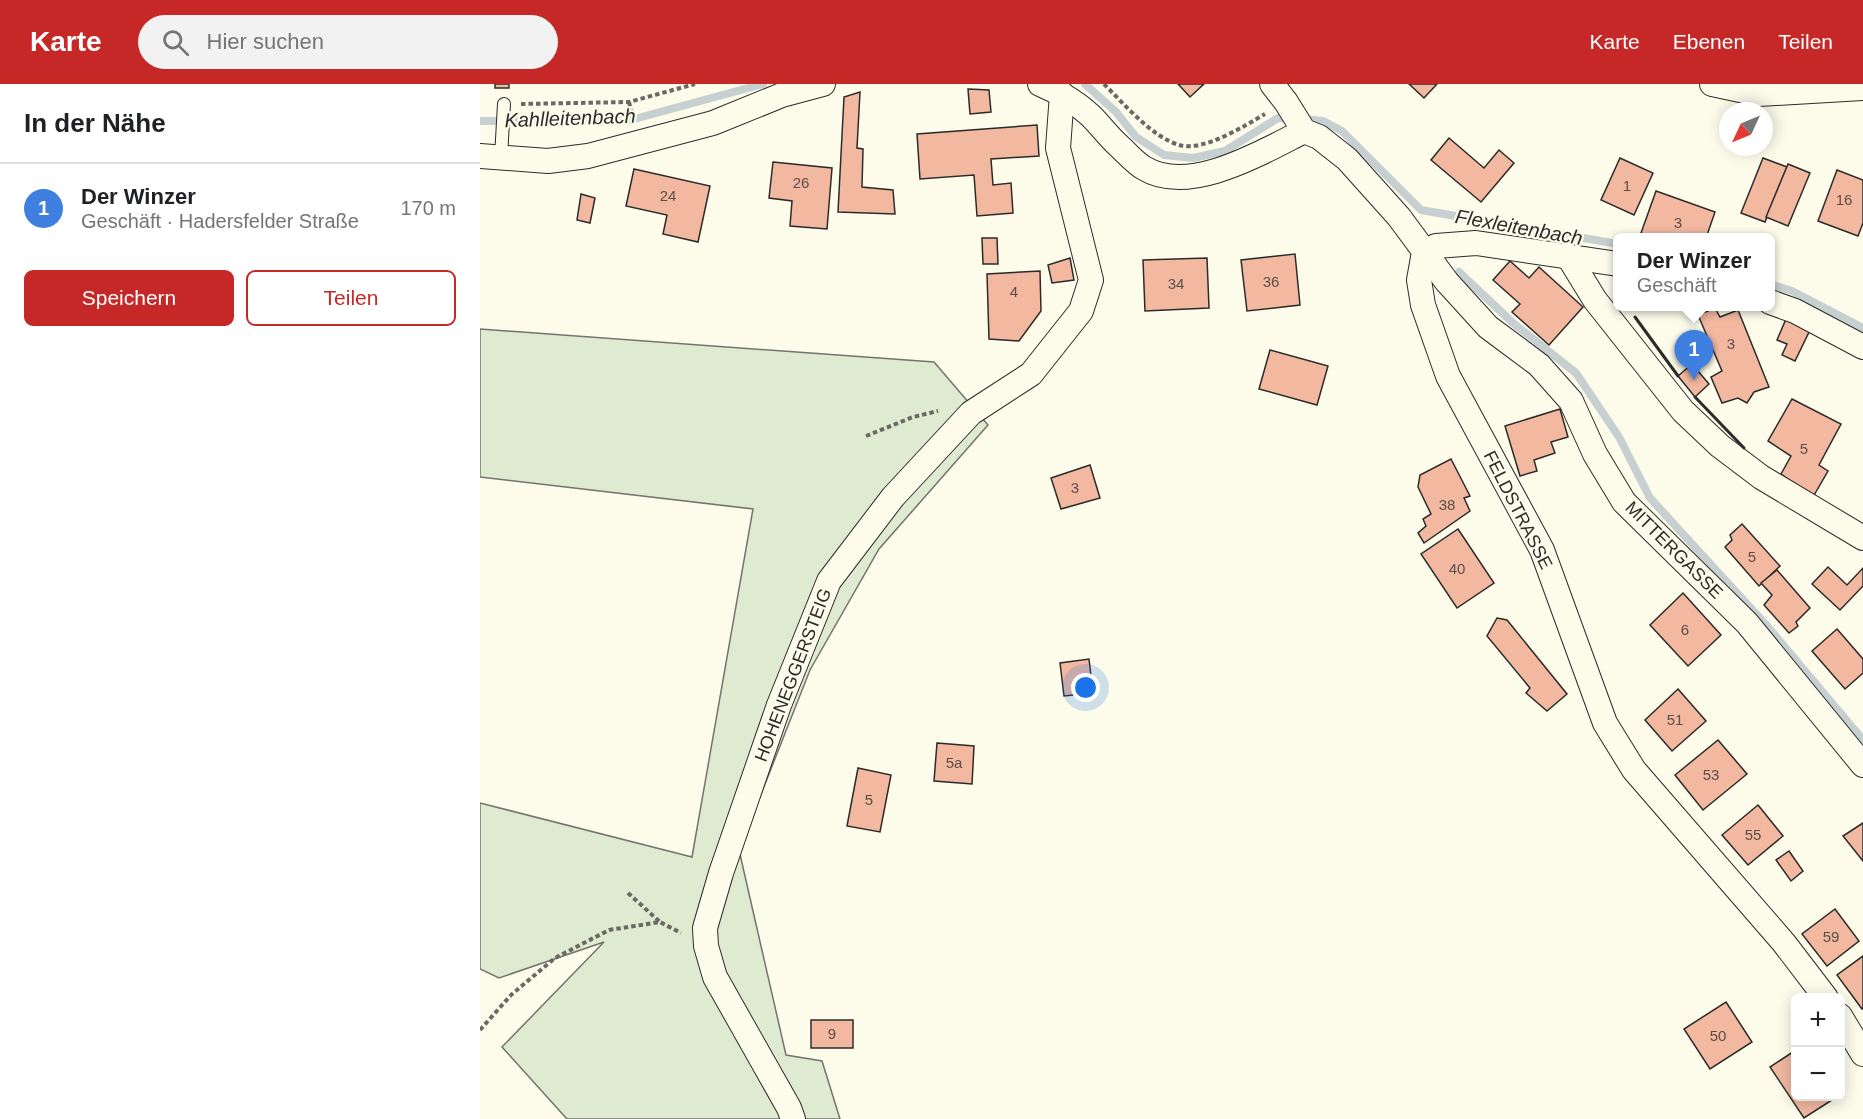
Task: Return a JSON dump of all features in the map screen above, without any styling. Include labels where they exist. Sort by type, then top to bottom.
[{"type":"street","points":[[490,157],[548,161],[588,156],[713,123],[782,95],[823,84]]},
{"type":"street","points":[[1040,84],[1062,94],[1089,114],[1118,145],[1144,168],[1174,177],[1210,173],[1237,164],[1304,131]]},
{"type":"street","points":[[1712,84],[1759,94],[1863,88]]},
{"type":"street","name":"HOHENEGGERSTEIG","points":[[793,1119],[716,977],[706,946],[705,928],[721,873],[779,705],[829,580],[893,497],[971,412],[1031,374],[1081,311],[1092,280],[1058,148],[1062,94]]},
{"type":"street","points":[[1282,97],[1304,131],[1319,137],[1363,175],[1400,217],[1424,252],[1436,246],[1476,243],[1613,263]]},
{"type":"street","name":"MITTERGASSE","points":[[1424,252],[1447,282],[1488,327],[1539,365],[1571,401],[1595,454],[1624,501],[1747,623],[1863,765]]},
{"type":"street","name":"FELDSTRASSE","points":[[1424,252],[1419,280],[1422,305],[1448,376],[1542,550],[1605,723],[1634,770],[1784,943],[1822,993]]},
{"type":"street","points":[[1568,256],[1595,300],[1683,411],[1720,446],[1761,477],[1863,538]]},
{"type":"street","points":[[1775,304],[1795,311],[1863,347]]},
{"type":"street","points":[[1845,1024],[1863,1054]]},
{"type":"lane","points":[[490,157],[504,104]]},
{"type":"path","points":[[504,104],[629,102],[695,84]]},
{"type":"path","points":[[1104,84],[1148,128],[1180,145],[1202,144],[1231,134],[1282,97]]},
{"type":"path","points":[[629,102],[631,108]]},
{"type":"path","points":[[866,436],[913,417],[950,409],[971,412]]},
{"type":"path","points":[[628,893],[660,922],[706,946]]},
{"type":"path","points":[[480,1030],[511,994],[555,958],[609,930],[660,922]]},
{"type":"green space","points":[[480,329],[934,362],[988,425],[879,549],[810,670],[739,850],[786,1055],[822,1061],[840,1119],[567,1119],[502,1047],[604,942],[499,978],[480,969],[480,803],[692,857],[753,509],[480,477]]},
{"type":"building","points":[[495,84],[509,84],[509,88],[495,88]]},
{"type":"building","points":[[1178,84],[1204,84],[1190,97]]},
{"type":"building","points":[[1409,84],[1437,84],[1424,98]]},
{"type":"building","points":[[968,89],[989,90],[991,112],[970,114]]},
{"type":"building","points":[[860,92],[857,148],[863,149],[862,187],[893,190],[895,214],[838,212],[844,97]]},
{"type":"building","points":[[1037,125],[1039,156],[991,159],[993,185],[1011,183],[1013,213],[977,216],[974,175],[920,179],[917,134]]},
{"type":"building","points":[[1449,138],[1484,168],[1499,150],[1514,163],[1481,202],[1431,160]]},
{"type":"building","points":[[1620,158],[1653,173],[1634,215],[1601,200]]},
{"type":"building","points":[[1763,158],[1787,167],[1765,222],[1741,213]]},
{"type":"building","points":[[773,162],[832,168],[827,229],[790,226],[792,201],[769,198]]},
{"type":"building","points":[[1788,164],[1810,173],[1788,226],[1766,217]]},
{"type":"building","points":[[634,169],[710,186],[698,242],[663,234],[667,215],[626,206]]},
{"type":"building","points":[[1837,170],[1863,180],[1863,223],[1858,236],[1818,221]]},
{"type":"building","points":[[1656,191],[1715,212],[1708,233],[1641,233]]},
{"type":"building","points":[[581,194],[595,198],[590,223],[577,220]]},
{"type":"building","points":[[982,238],[997,238],[998,264],[983,264]]},
{"type":"building","points":[[1295,254],[1300,305],[1247,311],[1241,260]]},
{"type":"building","points":[[1070,258],[1074,280],[1052,283],[1048,265]]},
{"type":"building","points":[[1207,258],[1209,308],[1145,311],[1143,260]]},
{"type":"building","points":[[1510,261],[1529,278],[1539,267],[1583,307],[1549,345],[1512,312],[1520,304],[1493,280]]},
{"type":"building","points":[[1040,271],[1041,311],[1019,341],[989,339],[987,274]]},
{"type":"building","points":[[1708,311],[1717,311],[1720,317],[1738,311],[1769,387],[1754,392],[1747,403],[1738,398],[1722,403],[1711,377],[1722,371],[1698,315]]},
{"type":"building","points":[[1786,319],[1810,330],[1795,361],[1782,355],[1787,344],[1777,340]]},
{"type":"building","points":[[1270,350],[1328,366],[1317,405],[1259,389]]},
{"type":"building","points":[[1692,364],[1709,384],[1695,397],[1678,376]]},
{"type":"building","points":[[1792,399],[1841,424],[1819,465],[1828,471],[1813,497],[1781,474],[1791,456],[1768,441]]},
{"type":"building","points":[[1560,409],[1568,437],[1551,442],[1555,453],[1534,460],[1537,471],[1520,476],[1505,426]]},
{"type":"building","points":[[1451,459],[1470,496],[1464,498],[1470,511],[1424,543],[1418,533],[1426,526],[1423,519],[1431,514],[1418,487],[1420,475]]},
{"type":"building","points":[[1090,465],[1100,498],[1061,509],[1051,478]]},
{"type":"building","points":[[1742,524],[1780,566],[1759,586],[1725,547],[1732,540],[1730,535]]},
{"type":"building","points":[[1458,529],[1494,583],[1457,608],[1421,554]]},
{"type":"building","points":[[1828,567],[1847,585],[1863,568],[1863,586],[1840,610],[1812,584]]},
{"type":"building","points":[[1777,570],[1810,608],[1796,622],[1798,626],[1789,633],[1764,605],[1772,595],[1761,583]]},
{"type":"building","points":[[1683,593],[1721,635],[1688,666],[1650,625]]},
{"type":"building","points":[[1497,618],[1507,620],[1567,694],[1547,711],[1526,693],[1530,688],[1487,636]]},
{"type":"building","points":[[1837,629],[1863,659],[1863,673],[1845,689],[1812,651]]},
{"type":"building","points":[[1089,659],[1093,693],[1064,696],[1060,663]]},
{"type":"building","points":[[1678,689],[1706,721],[1672,751],[1645,720]]},
{"type":"building","points":[[1718,740],[1747,774],[1703,810],[1675,775]]},
{"type":"building","points":[[937,743],[974,746],[972,784],[934,781]]},
{"type":"building","points":[[858,768],[891,775],[880,832],[847,826]]},
{"type":"building","points":[[1758,805],[1783,836],[1748,865],[1722,835]]},
{"type":"building","points":[[1863,823],[1863,861],[1843,836]]},
{"type":"building","points":[[1789,851],[1803,871],[1791,881],[1776,860]]},
{"type":"building","points":[[1835,909],[1859,941],[1827,966],[1802,934]]},
{"type":"building","points":[[1863,956],[1863,1008],[1862,1009],[1837,975]]},
{"type":"building","points":[[1726,1002],[1752,1042],[1710,1069],[1684,1029]]},
{"type":"building","points":[[811,1020],[853,1020],[853,1048],[811,1048]]},
{"type":"building","points":[[1791,1053],[1791,1098],[1770,1067]]},
{"type":"building","points":[[1793,1101],[1830,1101],[1804,1118]]},
{"type":"waterway","name":"Kahlleitenbach","points":[[480,121],[627,121],[763,84]]},
{"type":"waterway","name":"Kahlleitenbach","points":[[1085,84],[1116,112],[1136,137],[1164,155],[1193,158],[1225,151],[1278,118],[1291,119]]},
{"type":"waterway","name":"Flexleitenbach","points":[[1303,119],[1323,121],[1342,131],[1421,210],[1613,243]]},
{"type":"waterway","points":[[1459,272],[1513,323],[1576,373],[1619,437],[1650,498],[1768,627],[1863,740]]},
{"type":"waterway","name":"Flexleitenbach","points":[[1775,286],[1792,291],[1863,328]]},
{"type":"wall","points":[[1635,317],[1678,376]]},
{"type":"wall","points":[[1695,397],[1744,448]]},
{"type":"place","name":"Der Winzer","points":[[1694,380]]}]
